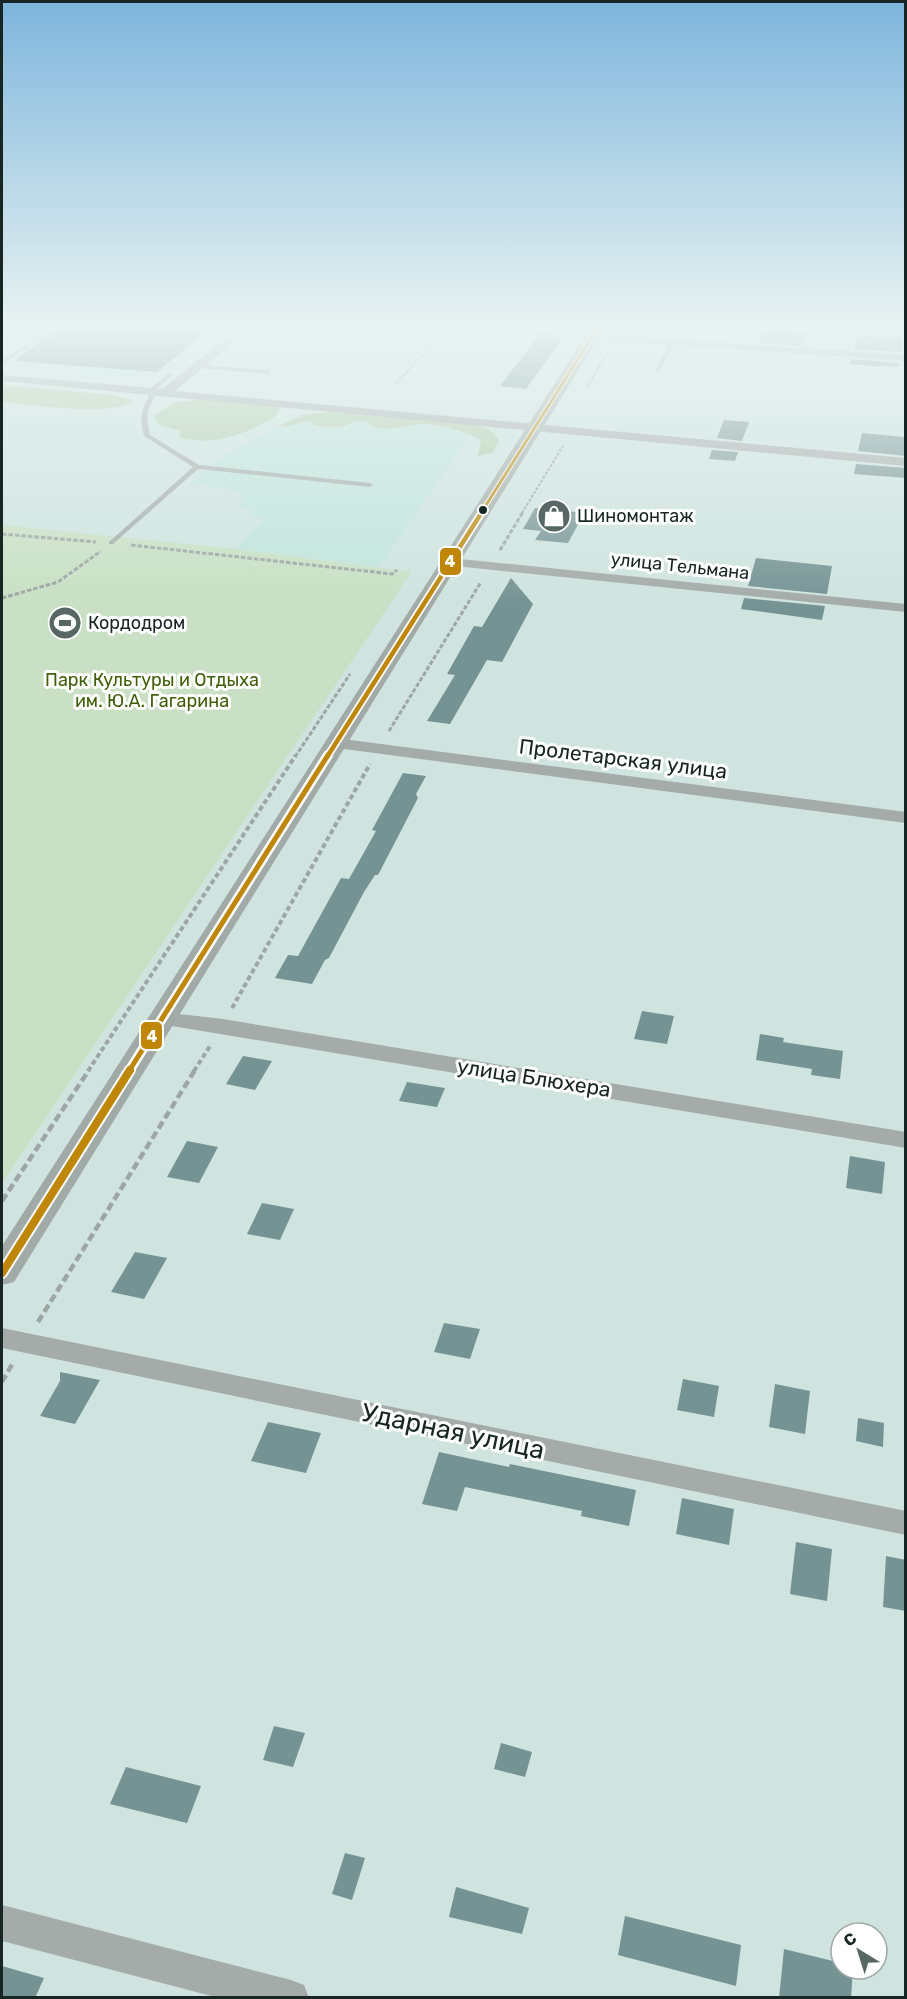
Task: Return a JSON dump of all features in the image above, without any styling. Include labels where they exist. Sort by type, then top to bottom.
[{"type":"main road","points":[[2,1273],[541,417]]},
{"type":"street","points":[[421,417],[906,462]]},
{"type":"street","name":"улица Тельмана","points":[[450,562],[906,608]]},
{"type":"street","name":"Пролетарская улица","points":[[335,743],[906,818]]},
{"type":"street","name":"улица Блюхера","points":[[162,1018],[223,1026],[906,1140]]},
{"type":"street","name":"Ударная улица","points":[[13,1340],[906,1523]]},
{"type":"street","points":[[2,1923],[291,1998]]},
{"type":"lane","points":[[144,417],[147,436],[197,467],[370,485]]},
{"type":"lane","points":[[111,543],[197,467]]},
{"type":"path","points":[[13,1340],[223,1026],[378,750],[571,432]]},
{"type":"path","points":[[2,534],[111,543],[392,574],[397,570]]},
{"type":"path","points":[[2,598],[58,582],[111,543]]},
{"type":"path","points":[[2,1201],[355,666]]},
{"type":"shaded area","points":[[155,417],[274,417],[232,436],[201,441],[179,437],[180,431],[159,425]]},
{"type":"shaded area","points":[[298,417],[393,417],[475,424],[490,430],[499,440],[493,453],[478,456],[481,440],[434,425],[419,424],[382,428],[369,424],[369,422],[353,421],[345,426],[329,427],[313,425],[311,421],[279,426]]},
{"type":"shaded area","points":[[316,417],[474,430],[379,567],[235,549],[265,519],[250,517],[251,509],[240,508],[243,492],[193,483],[229,452],[266,432]]},
{"type":"green space","name":"Парк Культуры и Отдыха им. Ю.А. Гагарина","points":[[2,525],[235,549],[411,572],[2,1183]]},
{"type":"building","points":[[724,420],[749,422],[742,441],[717,438]]},
{"type":"building","points":[[862,433],[906,437],[906,456],[858,451]]},
{"type":"building","points":[[712,450],[738,452],[735,461],[709,459]]},
{"type":"building","points":[[856,464],[906,468],[906,478],[854,474]]},
{"type":"building","points":[[535,508],[577,512],[575,516],[582,517],[568,543],[535,540],[541,531],[523,529]]},
{"type":"building","points":[[756,558],[832,566],[827,594],[748,586]]},
{"type":"building","points":[[511,578],[533,604],[502,662],[487,660],[450,724],[427,721],[455,675],[447,674],[474,626],[482,627]]},
{"type":"building","points":[[744,598],[825,606],[822,620],[741,609]]},
{"type":"building","points":[[403,773],[426,776],[416,794],[418,798],[378,875],[375,875],[364,892],[329,958],[325,960],[312,984],[275,978],[288,955],[298,956],[341,878],[349,879],[376,831],[372,830]]},
{"type":"building","points":[[642,1011],[674,1016],[667,1044],[634,1039]]},
{"type":"building","points":[[760,1034],[784,1038],[783,1042],[843,1051],[840,1079],[811,1075],[812,1069],[756,1060]]},
{"type":"building","points":[[243,1056],[272,1061],[255,1090],[226,1084]]},
{"type":"building","points":[[407,1082],[445,1088],[437,1107],[399,1101]]},
{"type":"building","points":[[187,1141],[218,1147],[199,1183],[167,1177]]},
{"type":"building","points":[[850,1156],[885,1162],[882,1194],[846,1188]]},
{"type":"building","points":[[262,1203],[294,1209],[280,1240],[247,1234]]},
{"type":"building","points":[[135,1252],[167,1258],[144,1299],[111,1292]]},
{"type":"building","points":[[444,1323],[480,1329],[470,1359],[434,1352]]},
{"type":"building","points":[[60,1372],[100,1380],[75,1424],[40,1416],[60,1381]]},
{"type":"building","points":[[683,1379],[719,1386],[714,1417],[677,1410]]},
{"type":"building","points":[[775,1384],[810,1391],[805,1434],[769,1427]]},
{"type":"building","points":[[858,1418],[884,1423],[883,1447],[856,1441]]},
{"type":"building","points":[[268,1422],[321,1433],[306,1473],[251,1461]]},
{"type":"building","points":[[439,1452],[636,1490],[629,1526],[581,1516],[582,1511],[465,1487],[457,1511],[422,1504]]},
{"type":"building","points":[[682,1498],[734,1509],[729,1545],[676,1534]]},
{"type":"building","points":[[796,1542],[832,1549],[827,1601],[790,1594]]},
{"type":"building","points":[[886,1556],[906,1560],[906,1611],[883,1607]]},
{"type":"building","points":[[274,1726],[305,1733],[293,1767],[263,1760]]},
{"type":"building","points":[[501,1743],[532,1752],[525,1777],[494,1769]]},
{"type":"building","points":[[126,1767],[201,1786],[187,1823],[110,1804]]},
{"type":"building","points":[[345,1853],[365,1858],[352,1900],[332,1894]]},
{"type":"building","points":[[456,1887],[529,1908],[522,1934],[449,1917]]},
{"type":"building","points":[[625,1916],[741,1945],[736,1986],[618,1955]]},
{"type":"building","points":[[784,1949],[829,1960],[829,1981],[852,1981],[851,1998],[779,1998]]},
{"type":"building","points":[[2,1966],[44,1978],[35,1998],[2,1998]]},
{"type":"transit line","name":"4","points":[[2,1273],[541,417]]},
{"type":"place","name":"Шиномонтаж","points":[[554,516]]},
{"type":"place","name":"Кордодром","points":[[65,623]]}]
